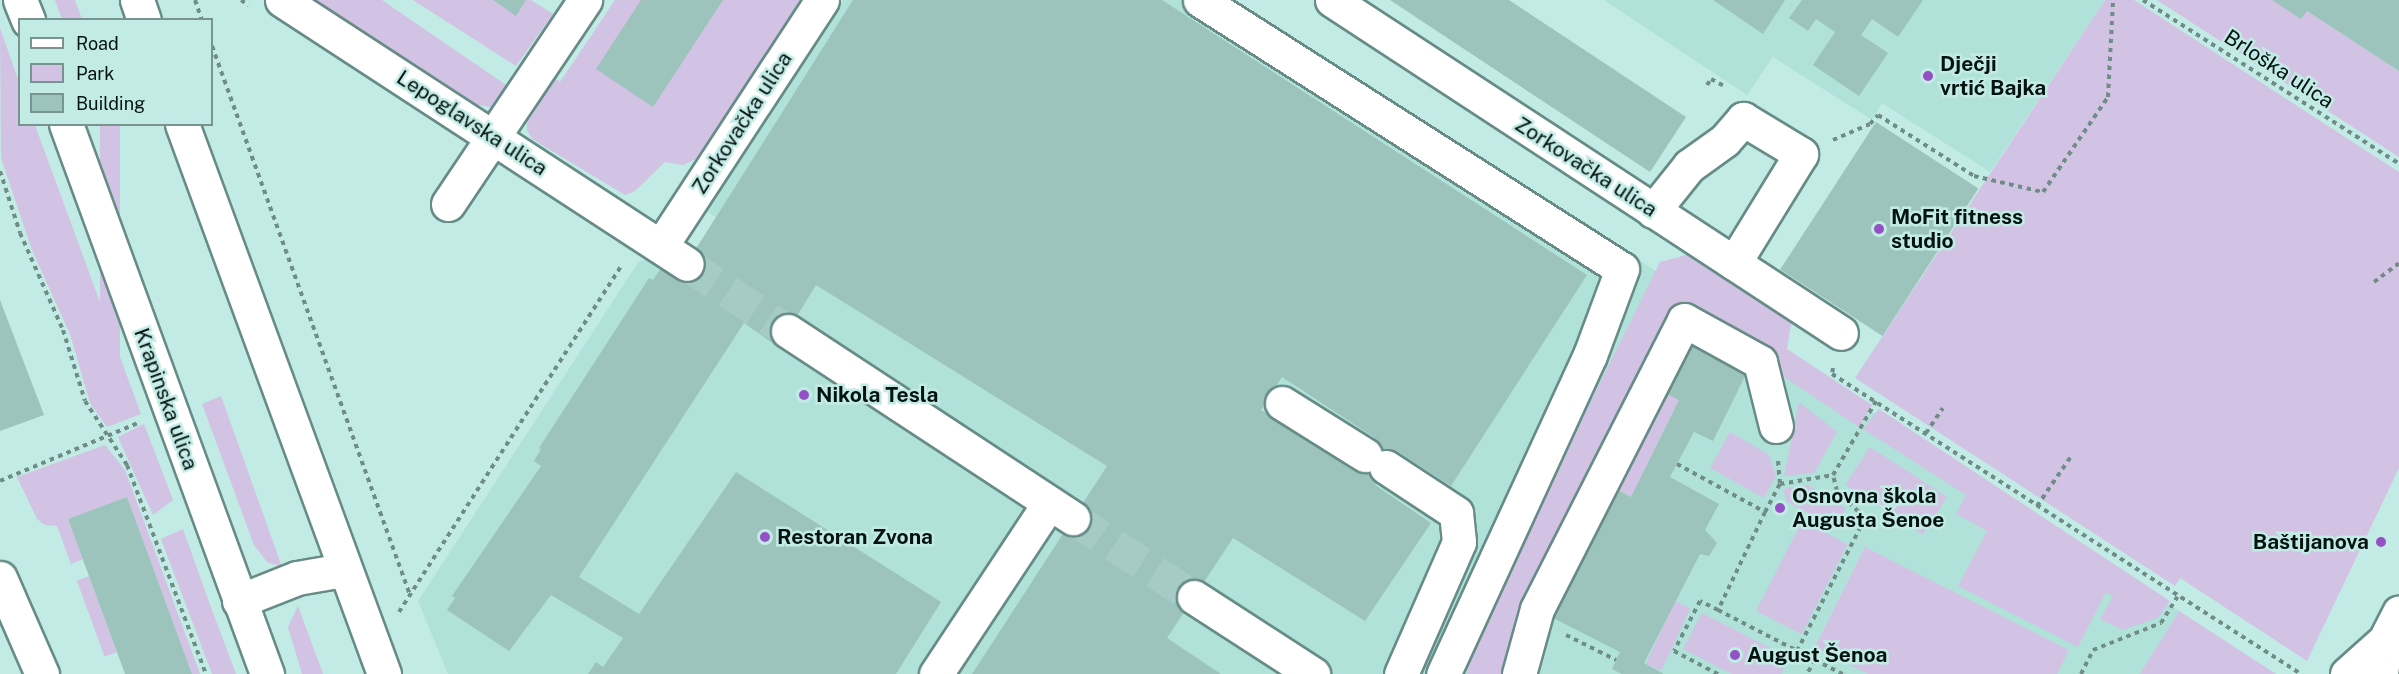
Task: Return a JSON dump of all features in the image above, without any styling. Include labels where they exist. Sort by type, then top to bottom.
[{"type":"street","points":[[20,0],[27,18]]},
{"type":"street","points":[[137,0],[143,18]]},
{"type":"street","name":"Lepoglavska ulica","points":[[282,0],[674,255]]},
{"type":"street","points":[[448,204],[585,0]]},
{"type":"street","name":"Zorkovačka ulica","points":[[674,255],[822,0]]},
{"type":"street","points":[[1200,0],[1622,269],[1590,355],[1450,651],[1443,674]]},
{"type":"street","name":"Zorkovačka ulica","points":[[1348,4],[1653,211],[1841,333]]},
{"type":"street","points":[[1653,211],[1689,166],[1725,140],[1743,119],[1801,154],[1734,264]]},
{"type":"street","name":"Krapinska ulica","points":[[67,126],[267,674]]},
{"type":"street","points":[[183,126],[343,570],[380,661]]},
{"type":"street","points":[[1519,674],[1534,619],[1684,320],[1760,362],[1776,426]]},
{"type":"street","points":[[788,331],[1061,510],[936,674]]},
{"type":"street","points":[[1282,403],[1456,513],[1459,542],[1401,674]]},
{"type":"street","points":[[239,601],[297,578],[343,570]]},
{"type":"street","points":[[0,578],[42,674]]},
{"type":"street","points":[[1194,597],[1314,674]]},
{"type":"street","points":[[2347,674],[2392,626]]},
{"type":"street","points":[[2381,674],[2392,626]]},
{"type":"path","points":[[195,0],[201,18]]},
{"type":"path","points":[[1801,154],[1870,124],[1878,115],[1974,176],[2043,192],[2108,98],[2113,0]]},
{"type":"path","name":"Brloška ulica","points":[[2143,0],[2399,164]]},
{"type":"path","points":[[213,49],[410,595]]},
{"type":"path","points":[[0,171],[20,233],[63,330],[85,401],[127,465],[206,674]]},
{"type":"path","points":[[2374,282],[2399,263]]},
{"type":"path","points":[[380,661],[410,595],[620,268]]},
{"type":"path","points":[[1841,333],[1832,374],[2177,597],[2301,674]]},
{"type":"path","points":[[1797,651],[1865,518],[1837,491],[1833,475],[1876,401]]},
{"type":"path","points":[[1926,433],[1943,408]]},
{"type":"path","points":[[0,481],[146,419]]},
{"type":"path","points":[[2037,506],[2072,455]]},
{"type":"path","points":[[1677,464],[1765,512]]},
{"type":"path","points":[[1718,610],[1780,484],[1833,475]]},
{"type":"path","points":[[2081,674],[2093,650],[2161,623],[2177,597]]},
{"type":"path","points":[[1718,674],[1674,651],[1700,601],[1843,674]]},
{"type":"path","points":[[1534,619],[1616,660]]},
{"type":"path","points":[[1808,674],[1815,660]]},
{"type":"shaded area","points":[[843,0],[1230,0],[1656,271],[2276,674],[745,674],[639,614],[603,667],[588,674],[448,674],[418,601],[639,261],[693,252],[716,218],[704,209]]},
{"type":"shaded area","name":"Dječji vrtić Bajka","points":[[1604,0],[2105,0],[1990,172],[1882,103],[1872,120],[1773,57],[1747,95]]},
{"type":"green space","points":[[55,0],[75,0],[82,18],[62,18]]},
{"type":"green space","points":[[314,0],[382,0],[512,89],[498,108],[478,105]]},
{"type":"green space","points":[[413,0],[493,0],[516,15],[526,0],[531,0],[553,14],[516,66]]},
{"type":"green space","points":[[615,0],[802,0],[696,159],[683,165],[665,162],[635,191],[625,195],[532,139],[527,130],[527,123],[550,87],[556,79],[560,82]]},
{"type":"green space","points":[[2105,0],[2134,0],[2399,172],[2399,468],[2307,661],[2180,578],[2175,586],[1855,378]]},
{"type":"green space","points":[[2157,0],[2272,0],[2307,11],[2399,71],[2399,157]]},
{"type":"green space","points":[[0,28],[18,79],[18,126],[35,126],[141,414],[107,427],[90,403],[70,334],[32,250],[1,158]]},
{"type":"green space","points":[[100,126],[120,126],[120,408],[100,408]]},
{"type":"green space","points":[[1690,254],[1792,318],[1787,349],[1872,405],[1859,427],[1678,306],[1506,650],[1506,674],[1468,674],[1466,654],[1660,262]]},
{"type":"green space","points":[[1693,340],[1667,393],[1679,400],[1631,497],[1619,490],[1553,618],[1543,613],[1682,341]]},
{"type":"green space","points":[[221,396],[282,567],[267,562],[254,545],[202,404]]},
{"type":"green space","points":[[1799,402],[1837,432],[1814,473],[1784,476]]},
{"type":"green space","points":[[1879,409],[2170,601],[2159,617],[2123,630],[2100,619],[2113,596],[2106,592],[2078,647],[1958,586],[1987,531],[1956,514],[1966,495],[1863,429]]},
{"type":"green space","points":[[144,424],[173,500],[153,515],[118,437]]},
{"type":"green space","points":[[1730,432],[1769,455],[1776,476],[1764,498],[1710,468]]},
{"type":"green space","points":[[105,445],[125,470],[200,674],[192,674],[127,497],[68,519],[83,559],[71,564],[57,526],[45,525],[37,519],[17,477]]},
{"type":"green space","points":[[1870,447],[1947,497],[1923,535],[1845,485]]},
{"type":"green space","points":[[1808,485],[1846,508],[1835,527],[1787,502],[1783,489]]},
{"type":"green space","points":[[1802,521],[1847,544],[1802,634],[1756,611]]},
{"type":"green space","points":[[183,529],[236,674],[212,674],[161,539]]},
{"type":"green space","points":[[1865,547],[2069,650],[2057,674],[1868,674],[1815,647]]},
{"type":"green space","points":[[89,576],[117,652],[104,657],[77,580]]},
{"type":"green space","points":[[1675,601],[1690,608],[1661,671],[1646,664]]},
{"type":"green space","points":[[298,606],[323,674],[302,674],[288,627]]},
{"type":"green space","points":[[2179,611],[2276,674],[2140,674]]},
{"type":"green space","points":[[1702,613],[1790,658],[1781,674],[1732,674],[1683,649]]},
{"type":"building","points":[[493,0],[526,0],[516,16]]},
{"type":"building","points":[[641,0],[723,0],[653,107],[596,69]]},
{"type":"building","points":[[853,0],[1162,0],[1587,275],[1451,486],[1397,451],[1375,485],[1431,523],[1365,621],[1233,538],[1167,638],[1221,674],[972,674],[1107,466],[816,285],[778,347],[744,323],[579,577],[639,614],[736,472],[941,602],[896,674],[588,674],[596,662],[603,667],[623,638],[551,595],[509,651],[447,610],[455,598],[452,596],[541,466],[534,461],[541,449],[539,448],[649,278],[653,280],[661,268],[677,279]],"holes":[[[1282,377],[1375,438],[1354,471],[1261,410]]]},
{"type":"building","points":[[1390,0],[1509,0],[1686,117],[1650,172]]},
{"type":"building","points":[[1713,0],[1785,0],[1763,34]]},
{"type":"building","points":[[1802,0],[1923,0],[1898,37],[1872,19],[1861,35],[1888,53],[1859,96],[1813,65],[1835,32],[1816,19],[1808,31],[1789,18]]},
{"type":"building","points":[[2272,0],[2399,0],[2399,71],[2307,11],[2301,19]]},
{"type":"building","name":"MoFit fitness studio","points":[[1876,122],[1978,188],[1882,336],[1780,270]]},
{"type":"building","points":[[0,300],[44,415],[0,431]]},
{"type":"building","points":[[1693,340],[1749,368],[1713,441],[1694,432],[1670,477],[1719,504],[1705,530],[1717,543],[1709,556],[1700,554],[1644,663],[1664,674],[1622,674],[1612,669],[1620,652],[1553,618],[1618,490],[1631,497],[1679,400],[1667,394]]},
{"type":"building","points":[[127,497],[192,674],[125,674],[68,519]]},
{"type":"tunnel","points":[[687,264],[788,331]]},
{"type":"tunnel","points":[[1073,518],[1194,597]]},
{"type":"place","name":"Dječji vrtić Bajka","points":[[1928,76]]},
{"type":"place","name":"MoFit fitness studio","points":[[1879,229]]},
{"type":"place","name":"Nikola Tesla","points":[[804,395]]},
{"type":"place","name":"Osnovna škola Augusta Šenoe","points":[[1780,508]]},
{"type":"place","name":"Restoran Zvona","points":[[765,537]]},
{"type":"place","name":"Baštijanova","points":[[2381,542]]},
{"type":"place","name":"August Šenoa","points":[[1735,655]]}]
